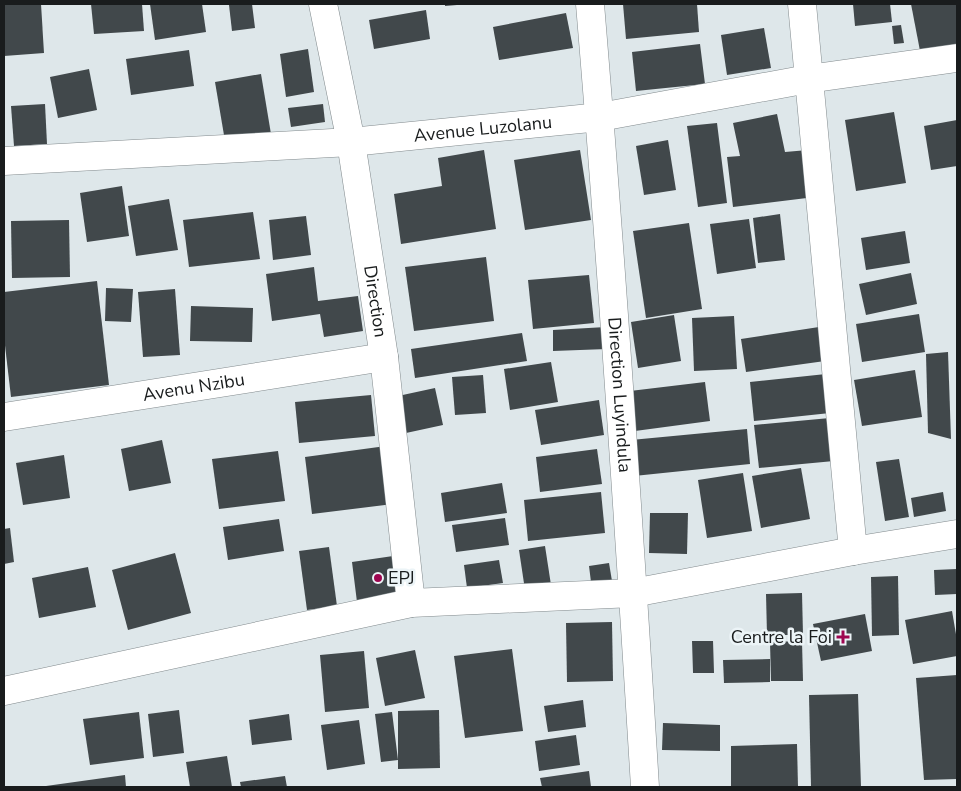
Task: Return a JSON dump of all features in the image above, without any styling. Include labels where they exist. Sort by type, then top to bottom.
[{"type":"street","name":"Direction","points":[[322,4],[351,142],[384,357],[410,603]]},
{"type":"street","name":"Direction Luyindula","points":[[590,4],[600,117],[645,787]]},
{"type":"street","points":[[802,4],[854,551]]},
{"type":"street","name":"Avenue Luzolanu","points":[[4,161],[351,142],[600,117],[808,79],[957,58]]},
{"type":"street","name":"Avenu Nzibu","points":[[4,417],[384,357]]},
{"type":"street","points":[[4,691],[410,603],[633,593],[854,551],[957,534]]},
{"type":"building","points":[[4,4],[41,4],[44,53],[4,56]]},
{"type":"building","points":[[91,4],[142,4],[144,31],[94,34]]},
{"type":"building","points":[[150,4],[202,4],[206,32],[155,40]]},
{"type":"building","points":[[252,4],[255,28],[232,31],[229,5]]},
{"type":"building","points":[[445,4],[457,4],[457,5],[445,6]]},
{"type":"building","points":[[623,4],[697,4],[699,32],[626,39]]},
{"type":"building","points":[[853,4],[890,4],[892,22],[855,26]]},
{"type":"building","points":[[911,4],[957,4],[957,49],[921,56]]},
{"type":"building","points":[[426,10],[430,39],[374,49],[369,20]]},
{"type":"building","points":[[566,13],[573,48],[499,60],[493,27]]},
{"type":"building","points":[[901,25],[904,43],[894,44],[892,26]]},
{"type":"building","points":[[764,28],[771,68],[727,75],[721,35]]},
{"type":"building","points":[[700,44],[705,84],[636,91],[632,52]]},
{"type":"building","points":[[308,49],[314,92],[286,97],[280,54]]},
{"type":"building","points":[[189,50],[194,86],[131,95],[126,59]]},
{"type":"building","points":[[89,69],[97,110],[58,118],[50,77]]},
{"type":"building","points":[[261,74],[271,134],[225,141],[215,82]]},
{"type":"building","points":[[45,104],[47,144],[14,146],[11,106]]},
{"type":"building","points":[[323,104],[325,122],[291,127],[288,108]]},
{"type":"building","points":[[894,112],[906,183],[856,191],[845,120]]},
{"type":"building","points":[[777,114],[785,152],[808,150],[815,197],[733,207],[727,157],[740,156],[733,123]]},
{"type":"building","points":[[957,120],[957,166],[931,170],[924,126]]},
{"type":"building","points":[[717,123],[727,203],[698,207],[687,126]]},
{"type":"building","points":[[668,140],[676,190],[644,195],[636,146]]},
{"type":"building","points":[[484,150],[496,229],[401,244],[394,194],[442,186],[438,158]]},
{"type":"building","points":[[580,150],[591,220],[525,230],[514,160]]},
{"type":"building","points":[[122,186],[129,236],[87,242],[80,193]]},
{"type":"building","points":[[169,199],[178,250],[136,256],[128,206]]},
{"type":"building","points":[[253,212],[260,259],[189,267],[183,220]]},
{"type":"building","points":[[780,214],[785,260],[758,263],[753,218]]},
{"type":"building","points":[[306,216],[311,255],[273,260],[269,220]]},
{"type":"building","points":[[749,219],[756,268],[717,274],[710,224]]},
{"type":"building","points":[[69,220],[70,277],[12,278],[11,221]]},
{"type":"building","points":[[689,223],[702,309],[646,318],[633,231]]},
{"type":"building","points":[[905,231],[910,263],[866,270],[861,238]]},
{"type":"building","points":[[486,257],[494,321],[414,331],[405,267]]},
{"type":"building","points":[[314,267],[318,301],[358,296],[363,331],[324,337],[320,314],[272,321],[266,274]]},
{"type":"building","points":[[911,273],[917,304],[866,315],[859,284]]},
{"type":"building","points":[[589,275],[594,323],[533,329],[528,280]]},
{"type":"building","points":[[97,281],[109,385],[11,397],[4,337],[4,292]]},
{"type":"building","points":[[106,288],[133,289],[131,322],[105,321]]},
{"type":"building","points":[[175,289],[180,355],[143,357],[138,292]]},
{"type":"building","points":[[191,306],[253,308],[252,342],[190,341]]},
{"type":"building","points":[[919,314],[925,352],[862,362],[856,324]]},
{"type":"building","points":[[674,315],[681,361],[638,368],[631,322]]},
{"type":"building","points":[[734,316],[737,369],[694,371],[692,318]]},
{"type":"building","points":[[606,327],[607,349],[553,351],[553,330]]},
{"type":"building","points":[[819,327],[825,361],[746,372],[741,339]]},
{"type":"building","points":[[522,333],[527,361],[415,378],[411,349]]},
{"type":"building","points":[[948,352],[951,439],[928,433],[926,354]]},
{"type":"building","points":[[551,362],[558,402],[510,410],[504,369]]},
{"type":"building","points":[[915,370],[922,417],[862,426],[854,380]]},
{"type":"building","points":[[826,374],[830,413],[754,421],[750,382]]},
{"type":"building","points":[[483,375],[486,413],[455,415],[452,377]]},
{"type":"building","points":[[705,382],[710,421],[635,431],[630,391]]},
{"type":"building","points":[[435,388],[443,425],[406,433],[398,396]]},
{"type":"building","points":[[371,395],[375,436],[299,443],[295,402]]},
{"type":"building","points":[[599,400],[604,435],[541,445],[535,410]]},
{"type":"building","points":[[830,418],[834,461],[759,468],[754,425]]},
{"type":"building","points":[[747,429],[750,464],[634,476],[631,440]]},
{"type":"building","points":[[162,440],[171,483],[129,491],[121,449]]},
{"type":"building","points":[[386,446],[393,504],[312,514],[305,457]]},
{"type":"building","points":[[597,449],[602,484],[540,492],[536,457]]},
{"type":"building","points":[[278,451],[285,501],[219,509],[212,459]]},
{"type":"building","points":[[64,455],[70,498],[23,505],[16,463]]},
{"type":"building","points":[[899,459],[909,517],[885,521],[876,462]]},
{"type":"building","points":[[801,468],[810,519],[761,528],[752,476]]},
{"type":"building","points":[[743,473],[752,531],[707,538],[698,480]]},
{"type":"building","points":[[502,483],[507,513],[445,522],[441,493]]},
{"type":"building","points":[[601,492],[605,533],[528,541],[524,500]]},
{"type":"building","points":[[943,492],[946,511],[914,517],[911,498]]},
{"type":"building","points":[[650,513],[688,513],[687,554],[649,553]]},
{"type":"building","points":[[505,518],[509,545],[456,552],[452,525]]},
{"type":"building","points":[[279,519],[284,551],[228,560],[223,527]]},
{"type":"building","points":[[10,528],[14,562],[4,564],[4,529]]},
{"type":"building","points":[[545,546],[551,585],[525,590],[519,550]]},
{"type":"building","points":[[329,547],[337,606],[307,610],[299,551]]},
{"type":"building","points":[[175,553],[191,613],[128,630],[112,570]]},
{"type":"building","name":"EPJ","points":[[400,555],[405,594],[357,602],[352,562]]},
{"type":"building","points":[[499,560],[503,583],[467,588],[464,565]]},
{"type":"building","points":[[609,563],[613,587],[592,590],[589,566]]},
{"type":"building","points":[[88,567],[96,607],[39,618],[32,578]]},
{"type":"building","points":[[957,569],[957,594],[935,595],[934,570]]},
{"type":"building","points":[[898,576],[899,635],[872,636],[871,577]]},
{"type":"building","points":[[802,593],[803,635],[767,635],[766,594]]},
{"type":"building","points":[[952,611],[957,640],[957,656],[913,664],[905,620]]},
{"type":"building","name":"Centre la Foi","points":[[865,614],[872,651],[821,661],[813,624]]},
{"type":"building","points":[[612,622],[613,681],[567,682],[566,623]]},
{"type":"building","points":[[692,641],[713,641],[714,673],[693,673]]},
{"type":"building","points":[[802,641],[803,681],[771,681],[770,642]]},
{"type":"building","points":[[512,649],[523,731],[465,738],[454,656]]},
{"type":"building","points":[[415,650],[425,698],[385,706],[376,658]]},
{"type":"building","points":[[364,651],[369,708],[325,712],[320,655]]},
{"type":"building","points":[[770,659],[770,682],[724,683],[723,660]]},
{"type":"building","points":[[957,675],[957,779],[924,780],[916,678]]},
{"type":"building","points":[[858,694],[861,787],[811,787],[809,695]]},
{"type":"building","points":[[583,700],[586,727],[548,732],[544,706]]},
{"type":"building","points":[[179,710],[184,753],[153,757],[148,714]]},
{"type":"building","points":[[439,710],[440,768],[398,769],[398,711]]},
{"type":"building","points":[[139,712],[144,758],[90,765],[83,719]]},
{"type":"building","points":[[392,712],[398,760],[381,762],[375,714]]},
{"type":"building","points":[[289,714],[292,740],[252,745],[249,720]]},
{"type":"building","points":[[359,720],[365,764],[327,770],[321,725]]},
{"type":"building","points":[[663,723],[720,725],[720,751],[662,750]]},
{"type":"building","points":[[576,735],[580,765],[539,771],[535,741]]},
{"type":"building","points":[[797,744],[798,787],[731,787],[731,746]]},
{"type":"building","points":[[227,756],[232,787],[190,787],[186,762]]},
{"type":"building","points":[[589,771],[591,787],[542,787],[540,778]]},
{"type":"building","points":[[125,775],[126,787],[46,787],[46,786]]},
{"type":"building","points":[[285,776],[287,787],[241,787],[240,782]]},
{"type":"place","name":"EPJ","points":[[378,578]]},
{"type":"place","name":"Centre la Foi","points":[[843,637]]}]
